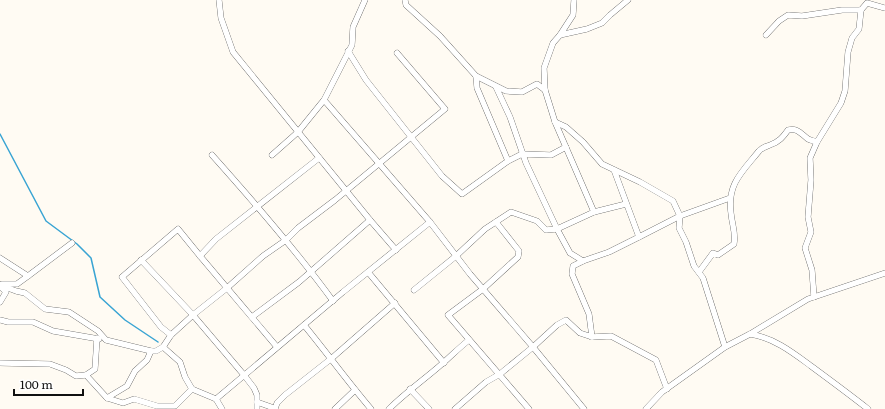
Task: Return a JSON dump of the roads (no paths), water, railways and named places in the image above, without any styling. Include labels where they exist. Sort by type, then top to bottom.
[{"type":"street","points":[[219,0],[221,18],[233,52],[396,250]]},
{"type":"street","points":[[272,155],[298,132],[324,100],[352,45],[353,27],[365,0]]},
{"type":"street","points":[[405,0],[406,5],[440,36],[476,76],[506,91],[522,92],[538,84],[545,90]]},
{"type":"street","points":[[574,0],[573,15],[560,35],[553,42],[544,68],[545,90],[555,122],[594,212]]},
{"type":"street","points":[[560,35],[587,29],[602,23],[610,14],[628,0]]},
{"type":"street","points":[[814,297],[812,270],[805,248],[811,232],[808,217],[811,180],[810,158],[817,142],[841,103],[845,91],[848,52],[852,38],[859,29],[861,10],[867,3],[885,8]]},
{"type":"street","points":[[766,35],[779,21],[788,15],[802,16],[842,10],[861,10]]},
{"type":"street","points":[[348,52],[366,80],[442,176],[462,194],[508,161],[522,154],[551,155],[566,147]]},
{"type":"street","points":[[0,320],[8,322],[33,322],[53,331],[97,338],[151,352],[156,351],[163,346],[170,335],[193,314],[445,110],[397,53]]},
{"type":"street","points":[[476,76],[477,88],[508,161]]},
{"type":"street","points":[[496,87],[510,117],[522,154],[557,229],[570,253],[582,261]]},
{"type":"street","points":[[324,100],[430,222],[456,256],[533,347],[582,408]]},
{"type":"street","points":[[555,122],[566,127],[583,142],[602,164],[640,182],[673,201],[680,216],[679,228],[686,242],[694,266],[703,278],[724,347]]},
{"type":"street","points":[[699,272],[713,253],[718,255],[734,244],[735,235],[731,218],[730,198],[736,180],[759,151],[763,147],[781,140],[788,130],[794,129],[808,139],[817,142]]},
{"type":"street","points":[[212,155],[286,240],[333,301]]},
{"type":"street","points":[[200,256],[216,239],[319,158]]},
{"type":"street","points":[[614,170],[639,237]]},
{"type":"street","points":[[592,337],[589,314],[572,274],[573,266],[582,261],[609,252],[680,216],[730,198]]},
{"type":"street","points":[[414,290],[456,256],[485,229],[511,212],[537,221],[546,230],[557,229],[594,212],[626,204]]},
{"type":"street","points":[[252,317],[299,282],[370,220]]},
{"type":"street","points":[[216,399],[430,222]]},
{"type":"street","points":[[496,222],[519,251],[518,257],[483,289],[448,315],[529,409]]},
{"type":"street","points":[[170,335],[161,327],[122,277],[178,229],[276,348]]},
{"type":"street","points":[[0,285],[17,284],[72,243]]},
{"type":"street","points":[[0,258],[28,276]]},
{"type":"street","points":[[141,260],[193,314],[244,375],[254,388],[257,395],[257,409]]},
{"type":"street","points":[[368,272],[444,362]]},
{"type":"street","points":[[646,409],[667,389],[724,347],[750,334],[808,299],[885,273]]},
{"type":"street","points":[[0,285],[6,292],[0,302]]},
{"type":"street","points":[[0,285],[16,292],[25,293],[46,309],[69,312],[98,331],[106,340]]},
{"type":"street","points":[[257,402],[274,409],[277,403],[285,395],[332,358],[395,304]]},
{"type":"street","points":[[455,409],[486,382],[500,374],[566,320],[580,333],[592,337],[611,336],[656,360],[667,389]]},
{"type":"street","points":[[304,325],[332,358],[371,409]]},
{"type":"street","points":[[750,334],[763,336],[785,347],[868,409]]},
{"type":"street","points":[[0,363],[50,364],[66,370],[76,376],[86,376],[95,369],[97,338]]},
{"type":"street","points":[[388,409],[469,340]]},
{"type":"street","points":[[163,346],[180,362],[185,377],[192,389],[216,399],[222,409]]},
{"type":"street","points":[[107,398],[127,386],[135,371],[147,360],[151,352]]},
{"type":"street","points":[[86,376],[107,398],[123,403],[134,398],[157,406],[176,406],[192,389]]},
{"type":"street","points":[[410,389],[428,409]]},
{"type":"street","points":[[335,409],[355,390]]},
{"type":"waterway","points":[[0,134],[46,221],[77,244],[91,258],[100,297],[125,320],[158,342]]}]
